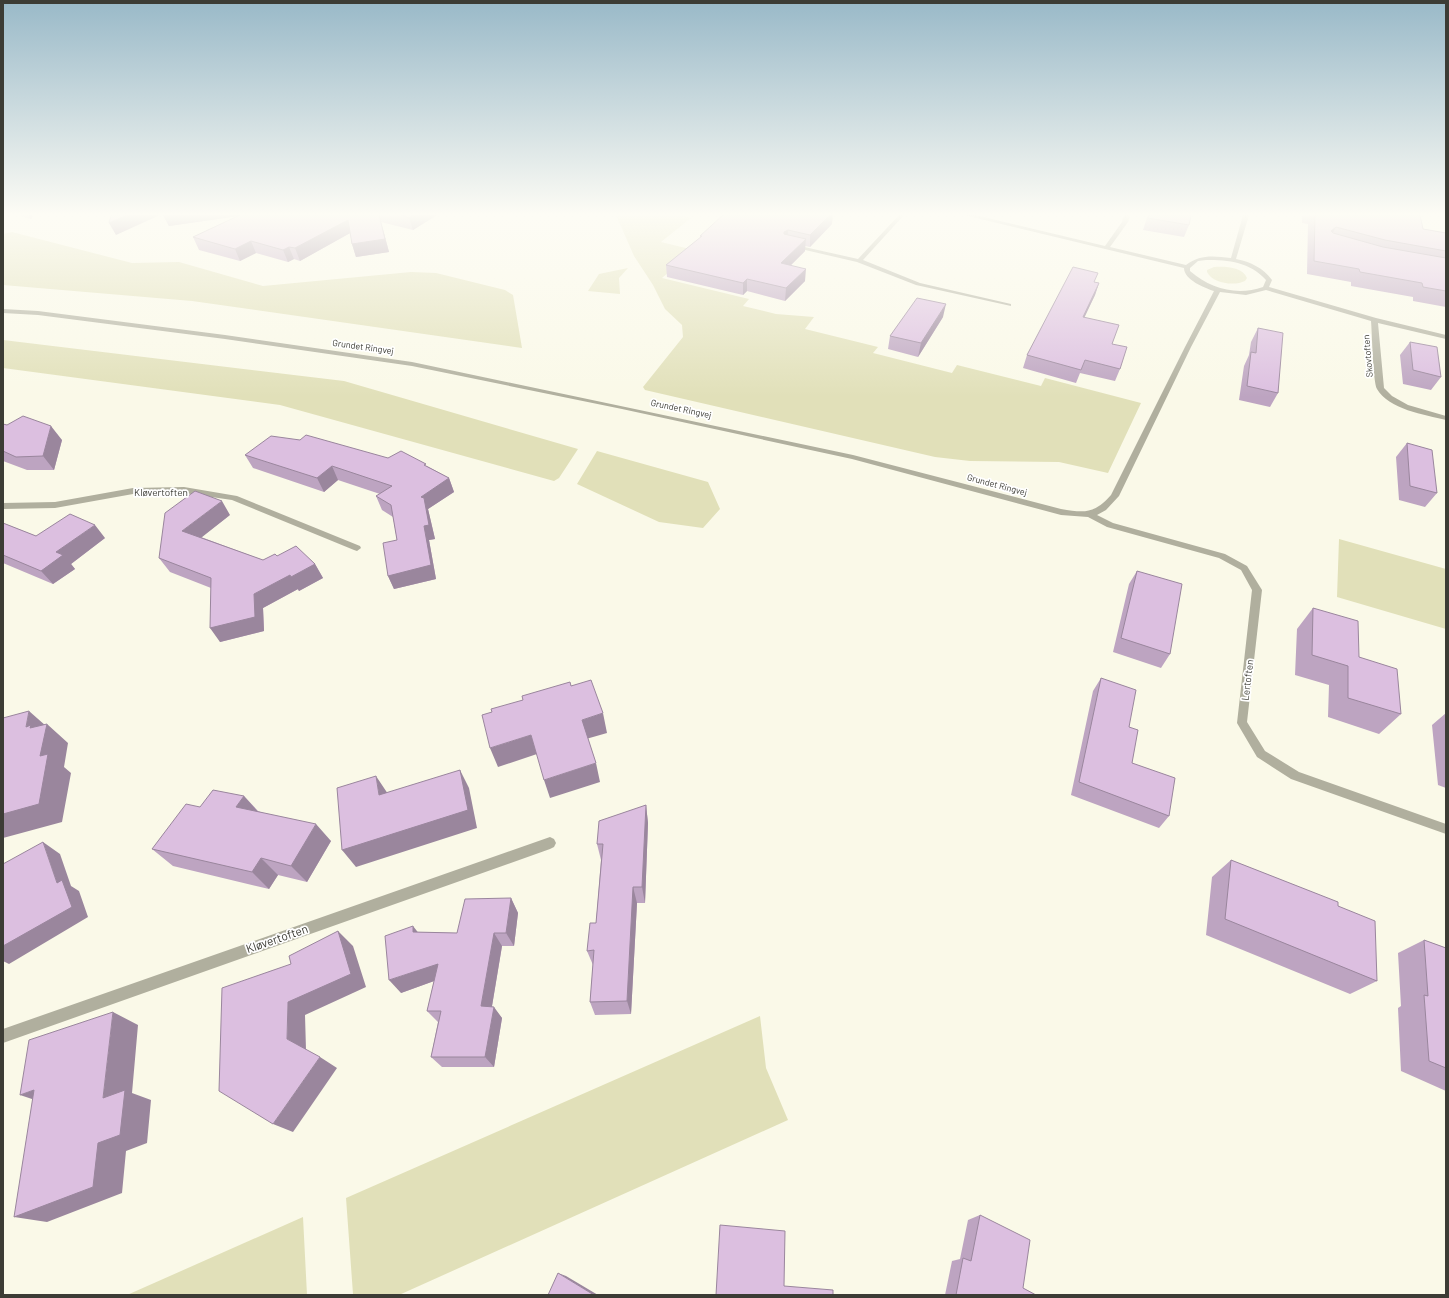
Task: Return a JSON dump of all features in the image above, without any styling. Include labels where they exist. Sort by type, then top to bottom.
[{"type":"street","points":[[896,276],[918,284],[1009,305]]},
{"type":"street","points":[[1191,276],[1194,279],[1218,290],[1244,293],[1258,292],[1266,288],[1269,280],[1266,276]]},
{"type":"street","name":"Skovtoften","points":[[1266,288],[1374,320],[1446,337]]},
{"type":"street","points":[[1091,514],[1106,508],[1115,496],[1188,347],[1218,290]]},
{"type":"street","name":"Grundet Ringvej","points":[[3,311],[38,313],[217,336],[412,364],[630,408],[853,457],[1061,512],[1091,514]]},
{"type":"street","name":"Skovtoften","points":[[1374,320],[1380,388],[1388,398],[1405,407],[1446,418]]},
{"type":"street","name":"Kløvertoften","points":[[3,506],[55,505],[133,491],[184,490],[234,498],[357,548]]},
{"type":"street","name":"Lertoften","points":[[1091,514],[1110,525],[1222,556],[1244,568],[1257,590],[1242,723],[1262,754],[1295,776],[1446,829]]},
{"type":"street","name":"Kløvertoften","points":[[3,1036],[550,843]]},
{"type":"green space","points":[[3,276],[227,276],[263,286],[373,276],[446,276],[505,290],[513,295],[522,348],[192,301],[3,285]]},
{"type":"green space","points":[[598,276],[621,276],[619,278],[620,294],[588,291]]},
{"type":"green space","points":[[647,276],[665,276],[662,278],[749,299],[743,306],[776,314],[814,317],[805,329],[878,347],[873,353],[952,373],[957,365],[1041,386],[1045,378],[1141,403],[1108,473],[1059,462],[970,461],[935,457],[645,390],[643,387],[683,337],[682,325],[665,309]]},
{"type":"green space","points":[[1210,276],[1246,276],[1247,278],[1241,283],[1230,284],[1214,279]]},
{"type":"green space","points":[[3,340],[344,381],[578,449],[559,478],[554,481],[280,405],[3,368]]},
{"type":"green space","points":[[597,451],[708,482],[720,509],[703,528],[659,522],[577,484]]},
{"type":"green space","points":[[1339,539],[1446,569],[1446,629],[1337,597]]},
{"type":"green space","points":[[760,1016],[766,1068],[788,1120],[399,1295],[353,1294],[346,1198]]},
{"type":"green space","points":[[303,1217],[307,1295],[127,1295]]},
{"type":"building","points":[[711,276],[799,276],[786,288],[747,279],[743,283]]},
{"type":"building","points":[[1069,276],[1097,276],[1094,282],[1099,283],[1083,317],[1119,325],[1112,344],[1127,347],[1120,369],[1085,360],[1081,370],[1027,355]]},
{"type":"building","points":[[1380,276],[1446,276],[1446,291],[1423,287],[1422,283]]},
{"type":"building","points":[[917,298],[946,304],[921,343],[890,336]]},
{"type":"building","points":[[1258,328],[1283,333],[1278,393],[1247,386],[1251,352],[1256,353]]},
{"type":"building","points":[[1410,342],[1437,347],[1441,377],[1413,370]]},
{"type":"building","points":[[23,416],[51,426],[43,456],[16,457],[3,451],[3,424],[7,425]]},
{"type":"building","points":[[306,435],[388,458],[401,451],[449,478],[421,497],[424,498],[429,525],[424,526],[431,565],[388,576],[383,543],[397,540],[391,505],[376,496],[392,486],[332,466],[317,478],[245,455],[271,436],[300,440]]},
{"type":"building","points":[[1407,443],[1432,450],[1437,493],[1410,486]]},
{"type":"building","points":[[195,491],[222,501],[182,531],[263,560],[275,554],[277,556],[296,546],[315,564],[254,594],[255,617],[210,628],[211,578],[159,558],[165,513]]},
{"type":"building","points":[[70,514],[95,525],[56,552],[63,555],[41,571],[3,555],[3,523],[36,536]]},
{"type":"building","points":[[1137,571],[1182,584],[1170,654],[1121,638]]},
{"type":"building","points":[[1313,608],[1358,621],[1359,657],[1397,669],[1401,714],[1348,698],[1348,666],[1312,655]]},
{"type":"building","points":[[1101,678],[1136,690],[1129,727],[1138,730],[1132,763],[1175,778],[1169,816],[1079,782]]},
{"type":"building","points":[[591,680],[603,713],[582,720],[596,763],[544,780],[531,735],[490,748],[482,715],[492,712],[491,709],[523,700],[522,696],[570,682],[571,686]]},
{"type":"building","points":[[29,711],[26,727],[31,725],[30,728],[47,724],[40,756],[48,754],[39,804],[3,814],[3,718]]},
{"type":"building","points":[[460,770],[468,810],[342,850],[337,788],[376,776],[379,795]]},
{"type":"building","points":[[213,790],[244,796],[236,807],[316,824],[291,866],[261,858],[252,872],[152,849],[186,804],[200,807]]},
{"type":"building","points":[[646,805],[642,887],[633,887],[627,1001],[590,1002],[594,950],[587,951],[590,923],[596,923],[603,844],[597,844],[599,821]]},
{"type":"building","points":[[43,842],[57,883],[62,880],[72,907],[3,946],[3,864]]},
{"type":"building","points":[[1231,860],[1338,902],[1338,906],[1375,921],[1377,981],[1225,919]]},
{"type":"building","points":[[511,898],[506,933],[494,933],[481,1006],[494,1007],[485,1057],[431,1057],[441,1011],[427,1011],[438,964],[389,980],[385,936],[413,926],[413,932],[457,933],[465,899]]},
{"type":"building","points":[[338,931],[351,974],[288,1002],[287,1039],[320,1057],[273,1124],[219,1091],[222,988],[291,964],[289,956]]},
{"type":"building","points":[[1424,940],[1446,948],[1446,1068],[1429,1061],[1424,995],[1428,996]]},
{"type":"building","points":[[113,1012],[103,1098],[125,1090],[120,1135],[98,1143],[93,1187],[14,1217],[34,1090],[20,1095],[29,1040]]},
{"type":"building","points":[[980,1215],[1030,1240],[1023,1288],[1036,1295],[956,1295],[963,1258],[971,1261]]},
{"type":"building","points":[[720,1225],[785,1231],[784,1286],[833,1290],[833,1295],[716,1295]]},
{"type":"building","points":[[558,1273],[594,1295],[548,1295]]}]
